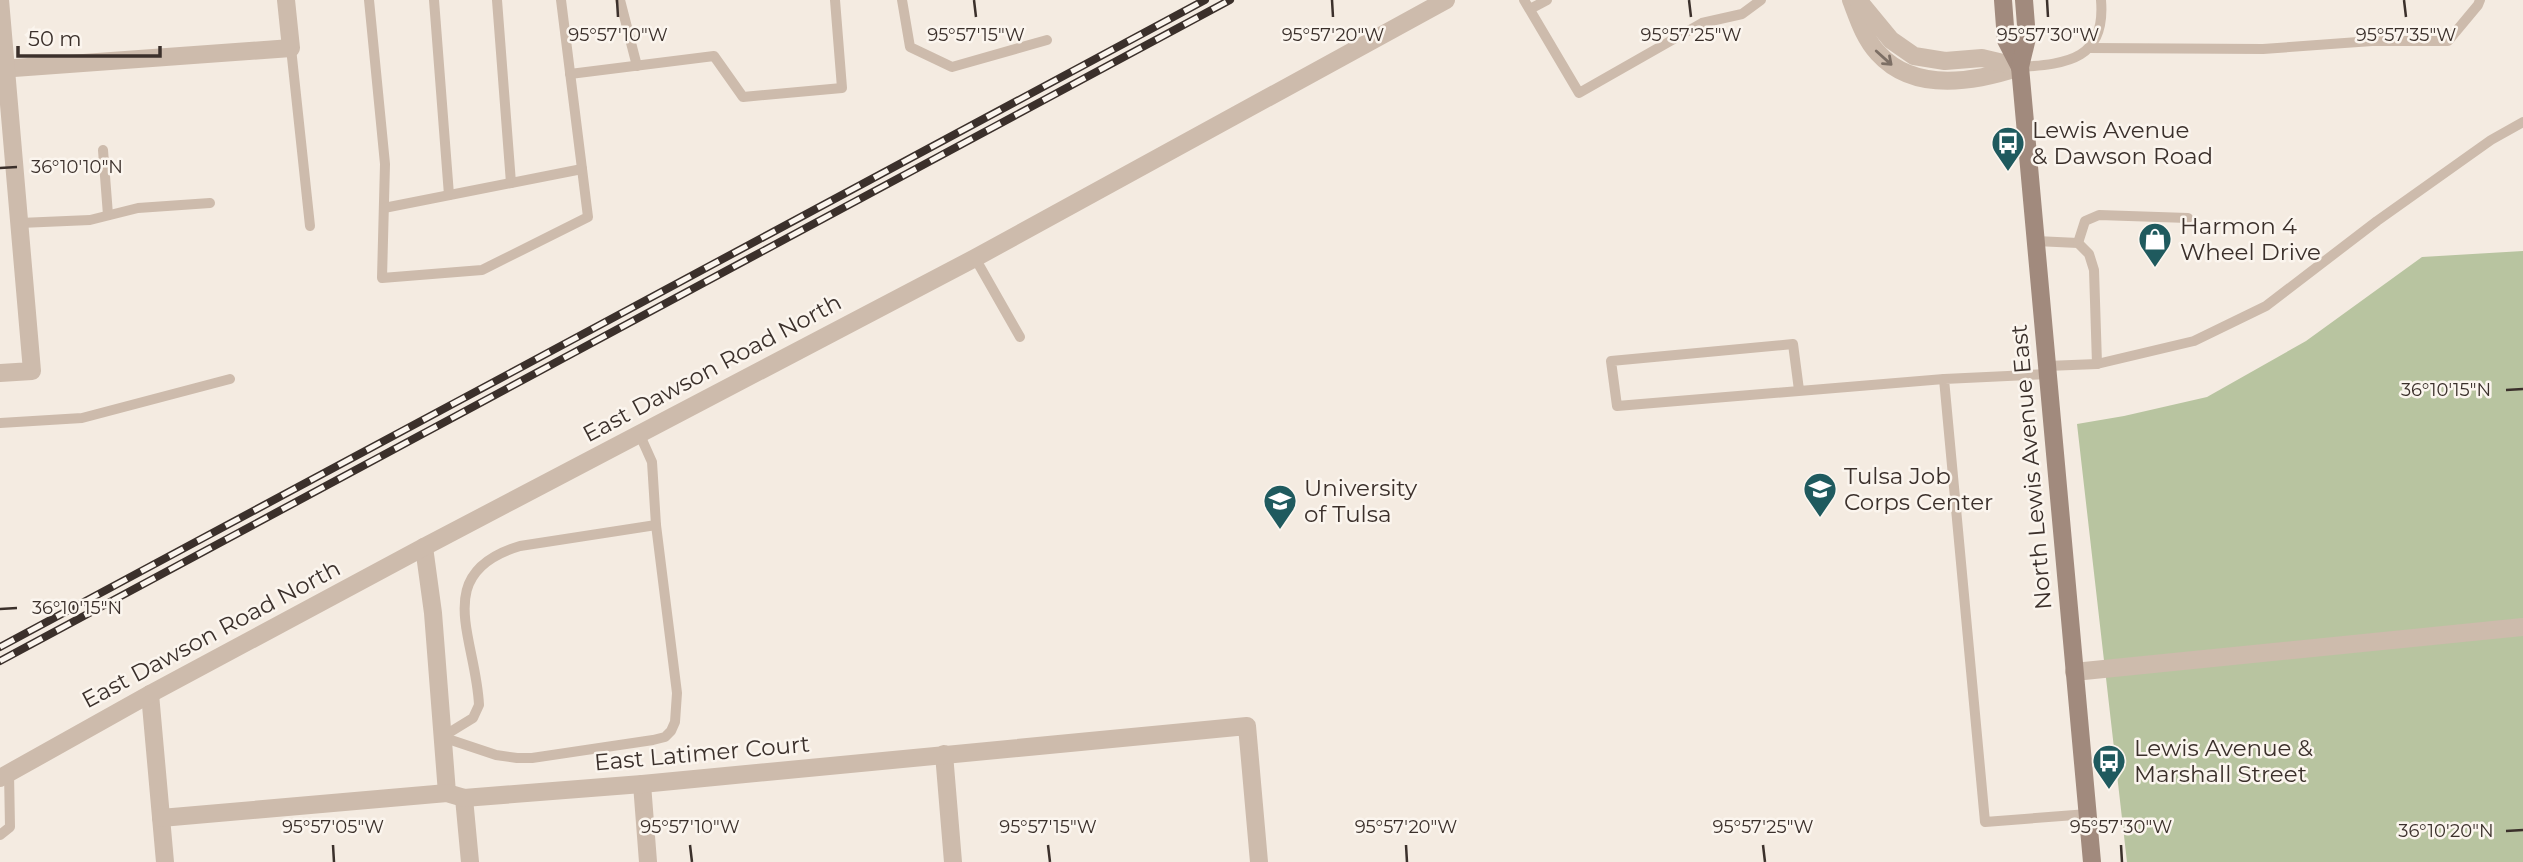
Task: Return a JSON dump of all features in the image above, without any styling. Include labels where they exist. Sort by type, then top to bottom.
[{"type":"main road","name":"North Lewis Avenue East","points":[[2003,0],[2006,40],[2020,67]]},
{"type":"main road","name":"North Lewis Avenue East","points":[[2024,0],[2027,38],[2020,67],[2092,862]]},
{"type":"street","points":[[0,0],[3,69],[20,223],[32,371],[0,373]]},
{"type":"street","points":[[3,69],[291,48],[286,0]]},
{"type":"street","name":"East Dawson Road North","points":[[4,775],[424,547],[975,258],[1446,0]]},
{"type":"street","points":[[1851,0],[1865,34],[1876,52],[1894,67],[1914,77],[1949,80],[1989,78],[2020,67]]},
{"type":"street","points":[[1858,0],[1891,40],[1914,56],[1945,61],[1982,58],[2020,67]]},
{"type":"street","points":[[424,547],[433,613],[442,737],[470,862]]},
{"type":"street","points":[[2074,671],[2523,627]]},
{"type":"street","points":[[150,694],[165,862]]},
{"type":"street","name":"East Latimer Court","points":[[161,818],[455,795],[642,784],[1247,726],[1259,862]]},
{"type":"street","points":[[944,754],[953,862]]},
{"type":"street","points":[[642,784],[648,862]]},
{"type":"lane","points":[[369,0],[386,164],[382,278],[482,271],[588,217],[561,0]]},
{"type":"lane","points":[[434,0],[449,195]]},
{"type":"lane","points":[[497,0],[511,183]]},
{"type":"lane","points":[[620,0],[637,66]]},
{"type":"lane","points":[[570,75],[714,56],[743,96],[842,88],[835,0]]},
{"type":"lane","points":[[902,0],[910,47],[952,67],[1047,40]]},
{"type":"lane","points":[[1547,0],[1527,5],[1579,93],[1703,23],[1742,14],[1761,0]]},
{"type":"lane","points":[[2020,67],[2063,63],[2090,48],[2098,36],[2102,19],[2101,0]]},
{"type":"lane","points":[[2090,48],[2263,49],[2372,41],[2448,41],[2480,0]]},
{"type":"lane","points":[[291,48],[310,226]]},
{"type":"lane","points":[[1799,390],[1793,344],[1611,361],[1617,406],[2047,370],[2097,364],[2194,341],[2266,306],[2377,221],[2491,140],[2523,122]]},
{"type":"lane","points":[[103,150],[108,215]]},
{"type":"lane","points":[[384,208],[582,169]]},
{"type":"lane","points":[[20,223],[90,220],[138,208],[211,203]]},
{"type":"lane","points":[[2078,243],[2085,221],[2099,215],[2188,218]]},
{"type":"lane","points":[[2036,241],[2078,243],[2089,254],[2094,270],[2097,364]]},
{"type":"lane","points":[[975,258],[1020,337]]},
{"type":"lane","points":[[0,424],[82,418],[230,379]]},
{"type":"lane","points":[[1944,379],[1985,822],[2088,814]]},
{"type":"lane","points":[[442,737],[496,755],[532,758],[665,737],[675,722],[677,692],[656,525],[652,462],[639,433]]},
{"type":"lane","points":[[442,737],[473,718],[479,705],[464,600],[468,583],[480,565],[502,551],[520,546],[656,525]]},
{"type":"lane","points":[[0,835],[10,827],[4,775]]},
{"type":"green space","points":[[2523,251],[2523,862],[2127,862],[2077,424],[2207,397],[2306,341],[2422,257]]},
{"type":"railway","points":[[0,647],[1205,0]]},
{"type":"railway","points":[[0,661],[1230,0]]},
{"type":"place","name":"Lewis Avenue & Dawson Road","points":[[2008,173]]},
{"type":"place","name":"Harmon 4 Wheel Drive","points":[[2155,269]]},
{"type":"place","name":"Tulsa Job Corps Center","points":[[1820,519]]},
{"type":"place","name":"University of Tulsa","points":[[1280,531]]},
{"type":"place","name":"Lewis Avenue & Marshall Street","points":[[2109,791]]}]
